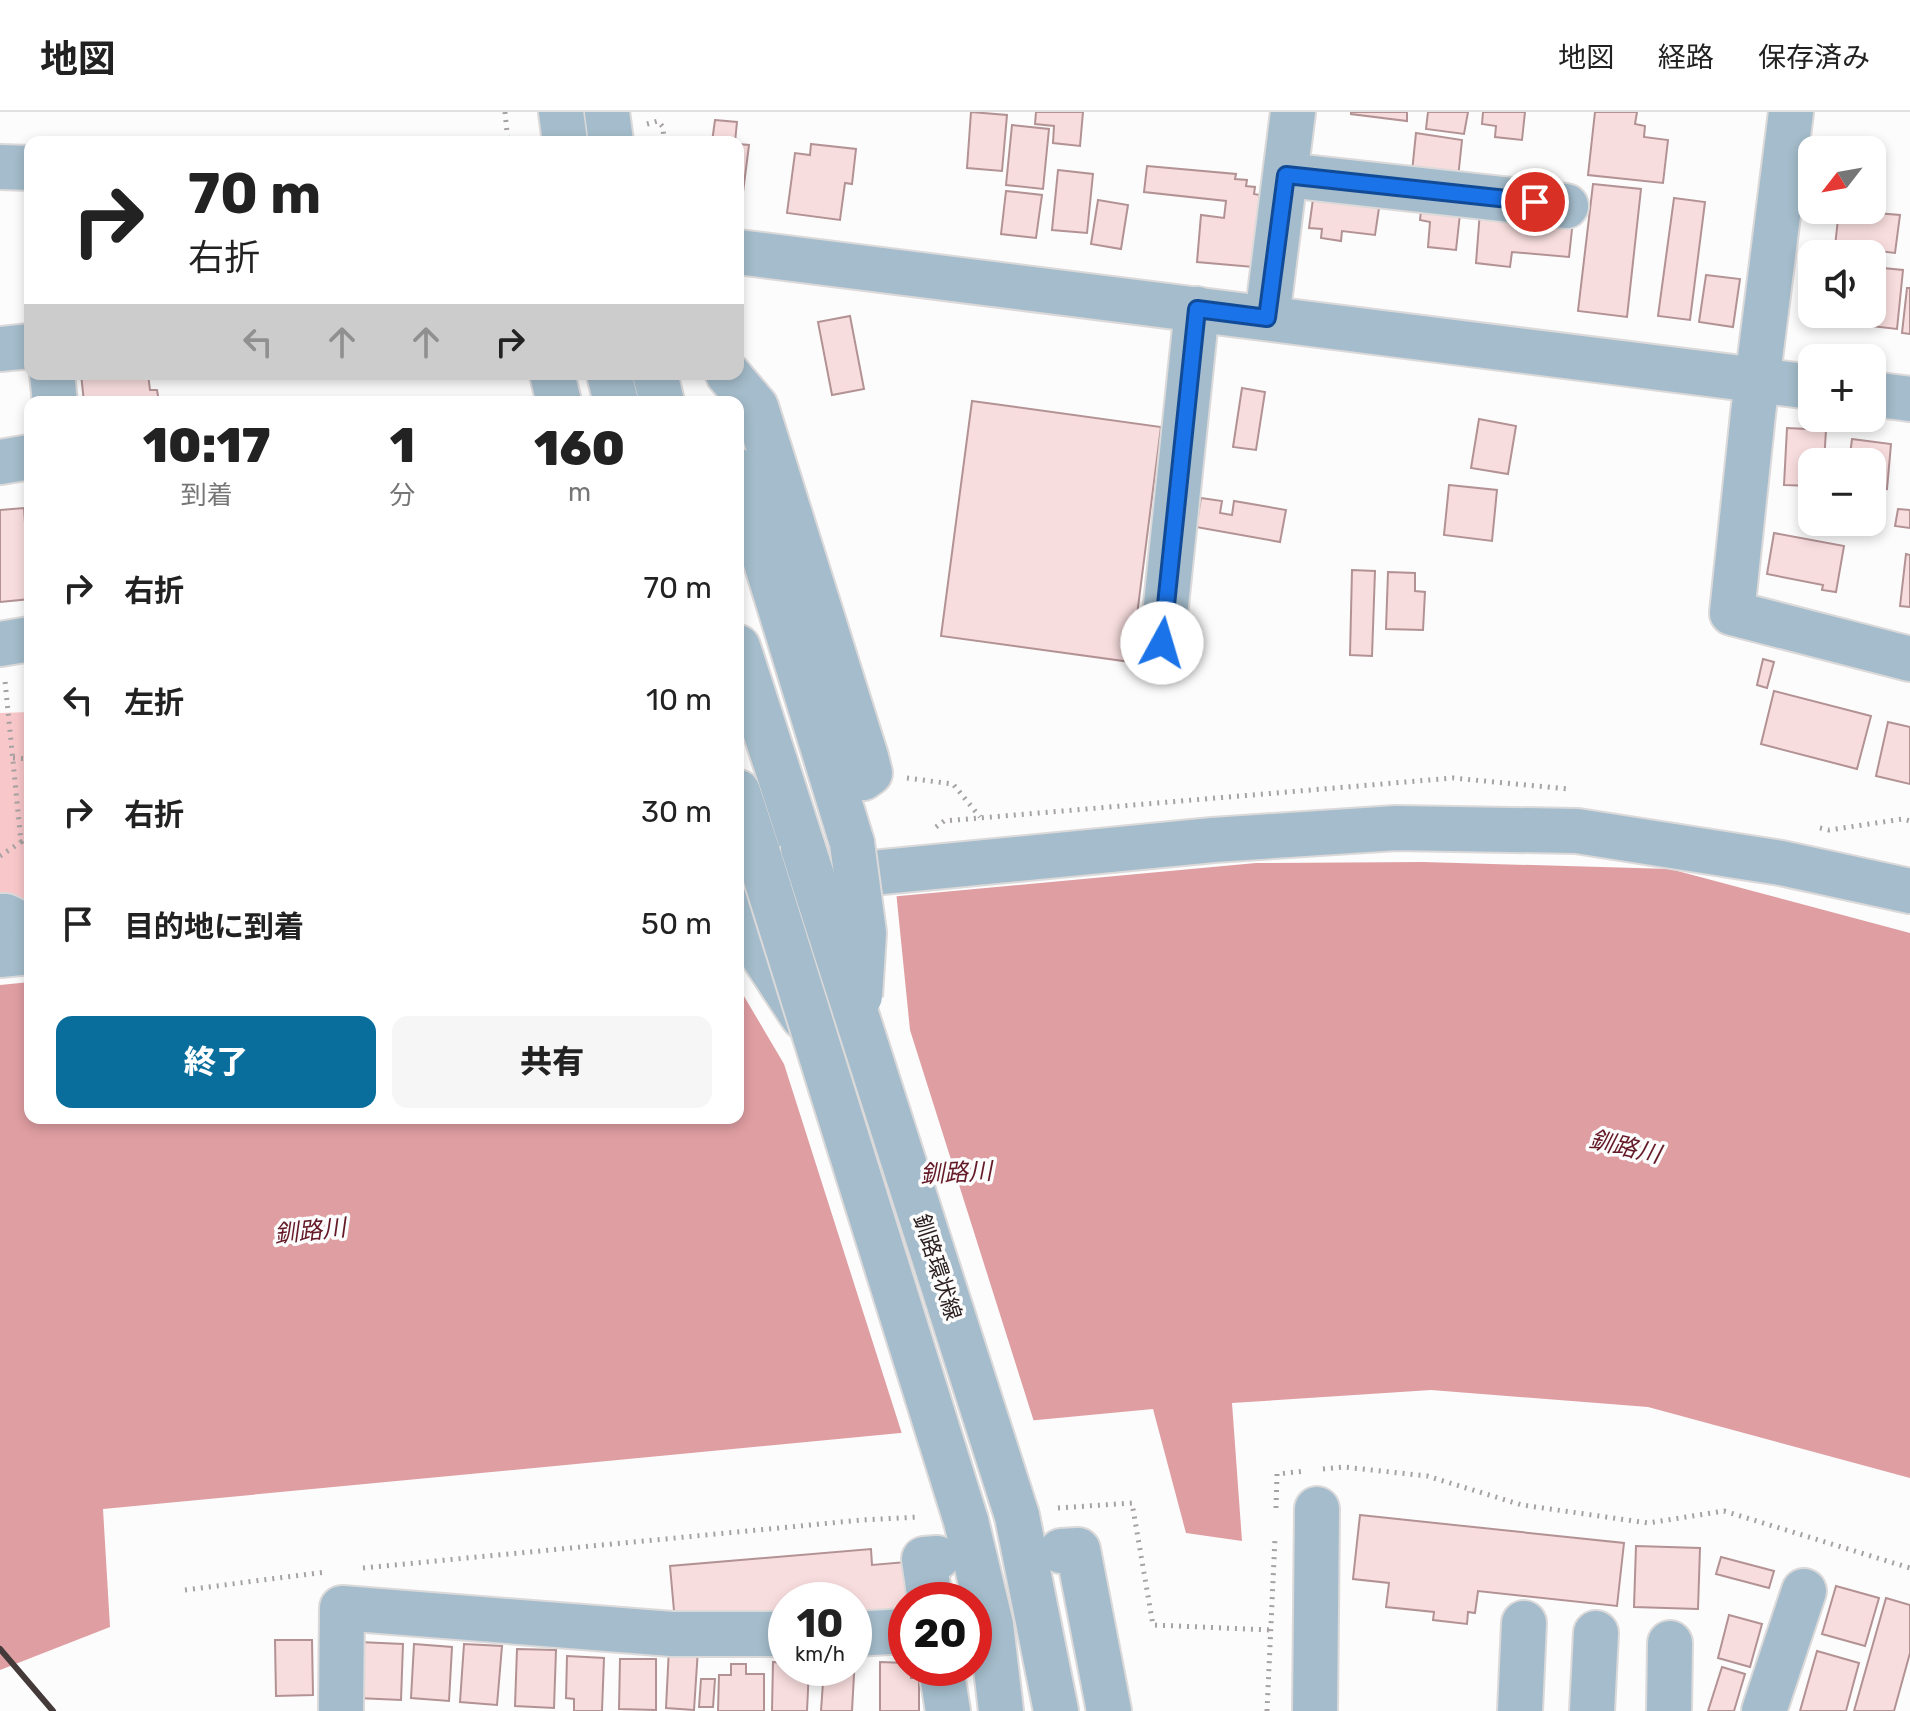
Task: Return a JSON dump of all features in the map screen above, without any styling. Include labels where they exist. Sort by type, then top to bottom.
[{"type":"street","points":[[561,112],[564,136]]},
{"type":"street","points":[[1267,318],[1293,112]]},
{"type":"street","points":[[1791,112],[1753,414],[1732,613],[1910,659]]},
{"type":"street","points":[[0,167],[24,168]]},
{"type":"street","points":[[1286,175],[1566,206]]},
{"type":"street","points":[[744,253],[1798,385]]},
{"type":"street","points":[[1162,643],[1197,309]]},
{"type":"street","points":[[0,349],[24,347]]},
{"type":"street","points":[[733,380],[756,407],[867,776]]},
{"type":"street","points":[[1886,396],[1910,399]]},
{"type":"street","points":[[0,462],[24,458]]},
{"type":"street","points":[[744,491],[852,843],[864,933],[859,1022]]},
{"type":"street","name":"釧路環状線","points":[[744,666],[859,1022],[1038,1512],[1056,1711]]},
{"type":"street","points":[[748,869],[1396,828],[1577,831],[1781,863],[1910,891]]},
{"type":"street","points":[[744,838],[748,869],[811,1029],[966,1521],[991,1625],[1001,1711]]},
{"type":"street","points":[[1852,877],[1910,859]]},
{"type":"street","points":[[0,916],[24,926]]},
{"type":"street","points":[[744,921],[756,945],[811,1029]]},
{"type":"street","points":[[0,955],[24,953]]},
{"type":"street","points":[[1315,1711],[1317,1509]]},
{"type":"street","points":[[1061,1551],[1078,1550],[1109,1711]]},
{"type":"street","points":[[1764,1711],[1804,1591]]},
{"type":"street","points":[[341,1711],[342,1608],[672,1634],[768,1634]]},
{"type":"street","points":[[1520,1711],[1524,1623]]},
{"type":"street","points":[[1592,1711],[1596,1633]]},
{"type":"street","points":[[1669,1711],[1670,1643]]},
{"type":"street","points":[[944,1686],[948,1711]]},
{"type":"path","points":[[505,112],[507,136]]},
{"type":"path","points":[[620,127],[658,121],[663,127],[664,136]]},
{"type":"path","points":[[10,642],[13,758],[21,842]]},
{"type":"path","points":[[13,758],[24,759]]},
{"type":"path","points":[[867,776],[953,784],[980,817]]},
{"type":"path","points":[[0,856],[24,840]]},
{"type":"path","points":[[1275,1521],[1277,1474],[1344,1467],[1427,1476],[1522,1505],[1648,1523],[1724,1511],[1910,1568]]},
{"type":"path","points":[[1038,1512],[1132,1503],[1153,1625],[1271,1630]]},
{"type":"path","points":[[349,1570],[862,1520],[928,1559]]},
{"type":"path","points":[[1267,1711],[1275,1536]]},
{"type":"path","points":[[185,1590],[334,1571]]},
{"type":"shaded area","points":[[24,712],[24,907],[0,905],[0,713]]},
{"type":"water","name":"釧路川","points":[[1423,862],[1670,869],[1910,933],[1910,1478],[1648,1407],[1431,1390],[1232,1403],[1242,1541],[1186,1533],[1153,1409],[103,1509],[110,1627],[0,1670],[0,985],[24,983],[24,1124],[744,1124],[744,910],[1256,863]]},
{"type":"pier","points":[[896,891],[910,1030],[1035,1425],[903,1437],[784,1064],[744,996],[744,906]]},
{"type":"building","points":[[971,112],[1007,115],[1002,171],[967,168]]},
{"type":"building","points":[[1036,112],[1083,112],[1080,146],[1053,143],[1054,126],[1035,124]]},
{"type":"building","points":[[1407,112],[1407,121],[1351,114]]},
{"type":"building","points":[[1428,112],[1468,112],[1464,134],[1426,129]]},
{"type":"building","points":[[1483,112],[1525,112],[1522,140],[1495,137],[1496,126],[1482,124]]},
{"type":"building","points":[[1595,112],[1637,112],[1635,124],[1645,126],[1644,137],[1668,140],[1663,183],[1588,175]]},
{"type":"building","points":[[715,120],[737,122],[736,136],[713,136]]},
{"type":"building","points":[[1012,125],[1049,129],[1043,189],[1006,185]]},
{"type":"building","points":[[1416,133],[1462,140],[1458,178],[1412,172]]},
{"type":"building","points":[[811,144],[856,149],[852,184],[845,183],[840,220],[787,213],[795,153],[810,155]]},
{"type":"building","points":[[744,145],[749,145],[744,184]]},
{"type":"building","points":[[1147,166],[1236,174],[1235,179],[1247,180],[1246,186],[1255,187],[1254,194],[1260,195],[1253,267],[1197,262],[1201,215],[1224,218],[1226,201],[1144,192]]},
{"type":"building","points":[[1058,170],[1093,174],[1087,233],[1052,230]]},
{"type":"building","points":[[1593,184],[1641,189],[1627,317],[1578,311]]},
{"type":"building","points":[[1006,191],[1042,195],[1036,238],[1001,234]]},
{"type":"building","points":[[1674,198],[1705,202],[1690,320],[1658,316]]},
{"type":"building","points":[[1313,199],[1379,208],[1375,235],[1342,231],[1341,241],[1321,238],[1322,229],[1309,228]]},
{"type":"building","points":[[1098,200],[1128,205],[1121,249],[1091,244]]},
{"type":"building","points":[[1422,201],[1461,205],[1456,250],[1428,247],[1430,222],[1420,220]]},
{"type":"building","points":[[1480,211],[1573,220],[1569,257],[1512,252],[1510,267],[1476,263]]},
{"type":"building","points":[[1886,214],[1900,215],[1895,253],[1886,252],[1886,240],[1836,240],[1837,224],[1886,224]]},
{"type":"building","points":[[1886,268],[1903,270],[1897,329],[1886,328]]},
{"type":"building","points":[[1706,275],[1740,279],[1733,327],[1699,322]]},
{"type":"building","points":[[1907,288],[1910,288],[1910,334],[1902,333]]},
{"type":"building","points":[[850,316],[864,389],[832,395],[818,322]]},
{"type":"building","points":[[82,380],[149,380],[150,390],[157,390],[158,396],[83,396]]},
{"type":"building","points":[[1242,388],[1265,392],[1256,450],[1233,447]]},
{"type":"building","points":[[972,401],[1161,427],[1131,662],[941,636]]},
{"type":"building","points":[[1479,419],[1516,426],[1508,474],[1471,468]]},
{"type":"building","points":[[1787,428],[1798,429],[1798,432],[1826,432],[1825,448],[1798,448],[1798,486],[1784,485]]},
{"type":"building","points":[[1852,439],[1891,444],[1887,489],[1886,448],[1851,448]]},
{"type":"building","points":[[1449,485],[1497,490],[1492,541],[1444,535]]},
{"type":"building","points":[[1201,498],[1222,501],[1220,513],[1232,515],[1234,501],[1286,510],[1280,542],[1196,527]]},
{"type":"building","points":[[24,508],[24,600],[0,602],[0,510]]},
{"type":"building","points":[[1898,509],[1910,510],[1910,528],[1895,526]]},
{"type":"building","points":[[1774,533],[1844,546],[1836,592],[1822,590],[1823,585],[1767,574]]},
{"type":"building","points":[[1906,554],[1910,555],[1910,607],[1900,606]]},
{"type":"building","points":[[1352,570],[1375,571],[1372,656],[1350,655]]},
{"type":"building","points":[[1388,572],[1415,573],[1415,591],[1425,592],[1423,630],[1386,629]]},
{"type":"building","points":[[1763,659],[1774,662],[1767,688],[1757,685]]},
{"type":"building","points":[[1774,691],[1871,716],[1857,769],[1761,744]]},
{"type":"building","points":[[1888,722],[1910,727],[1910,784],[1876,776]]},
{"type":"building","points":[[1360,1515],[1624,1543],[1617,1606],[1478,1591],[1475,1613],[1468,1612],[1467,1624],[1433,1620],[1434,1612],[1386,1607],[1389,1583],[1353,1579]]},
{"type":"building","points":[[1636,1546],[1700,1548],[1698,1609],[1634,1607]]},
{"type":"building","points":[[871,1549],[872,1565],[906,1562],[907,1582],[888,1582],[888,1617],[872,1618],[872,1582],[768,1582],[768,1614],[675,1622],[670,1566]]},
{"type":"building","points":[[1721,1557],[1774,1571],[1769,1588],[1716,1574]]},
{"type":"building","points":[[1836,1586],[1879,1598],[1865,1646],[1822,1634]]},
{"type":"building","points":[[1886,1598],[1910,1605],[1910,1653],[1894,1711],[1854,1711]]},
{"type":"building","points":[[1729,1615],[1762,1624],[1750,1667],[1718,1658]]},
{"type":"building","points":[[275,1640],[312,1640],[313,1695],[276,1696]]},
{"type":"building","points":[[359,1642],[403,1644],[401,1700],[357,1698]]},
{"type":"building","points":[[414,1644],[452,1647],[449,1701],[411,1698]]},
{"type":"building","points":[[464,1644],[502,1646],[497,1705],[460,1702]]},
{"type":"building","points":[[669,1648],[698,1649],[694,1710],[666,1708]]},
{"type":"building","points":[[517,1649],[556,1650],[554,1708],[515,1706]]},
{"type":"building","points":[[1817,1651],[1859,1663],[1846,1711],[1800,1711]]},
{"type":"building","points":[[567,1656],[604,1658],[602,1711],[574,1711],[574,1699],[566,1698]]},
{"type":"building","points":[[620,1659],[656,1659],[656,1710],[619,1709]]},
{"type":"building","points":[[880,1662],[888,1662],[888,1686],[919,1686],[919,1711],[880,1711]]},
{"type":"building","points":[[731,1664],[746,1664],[746,1674],[764,1674],[764,1711],[718,1711],[719,1675],[731,1675]]},
{"type":"building","points":[[1722,1667],[1745,1674],[1734,1711],[1708,1711]]},
{"type":"building","points":[[701,1679],[715,1679],[713,1707],[699,1707]]},
{"type":"building","points":[[773,1686],[808,1686],[807,1711],[772,1711]]},
{"type":"building","points":[[823,1686],[853,1686],[852,1711],[821,1711]]},
{"type":"railway","points":[[0,1649],[53,1711]]},
{"type":"route","points":[[1162,643],[1197,309],[1267,318],[1286,175],[1535,202]]}]
